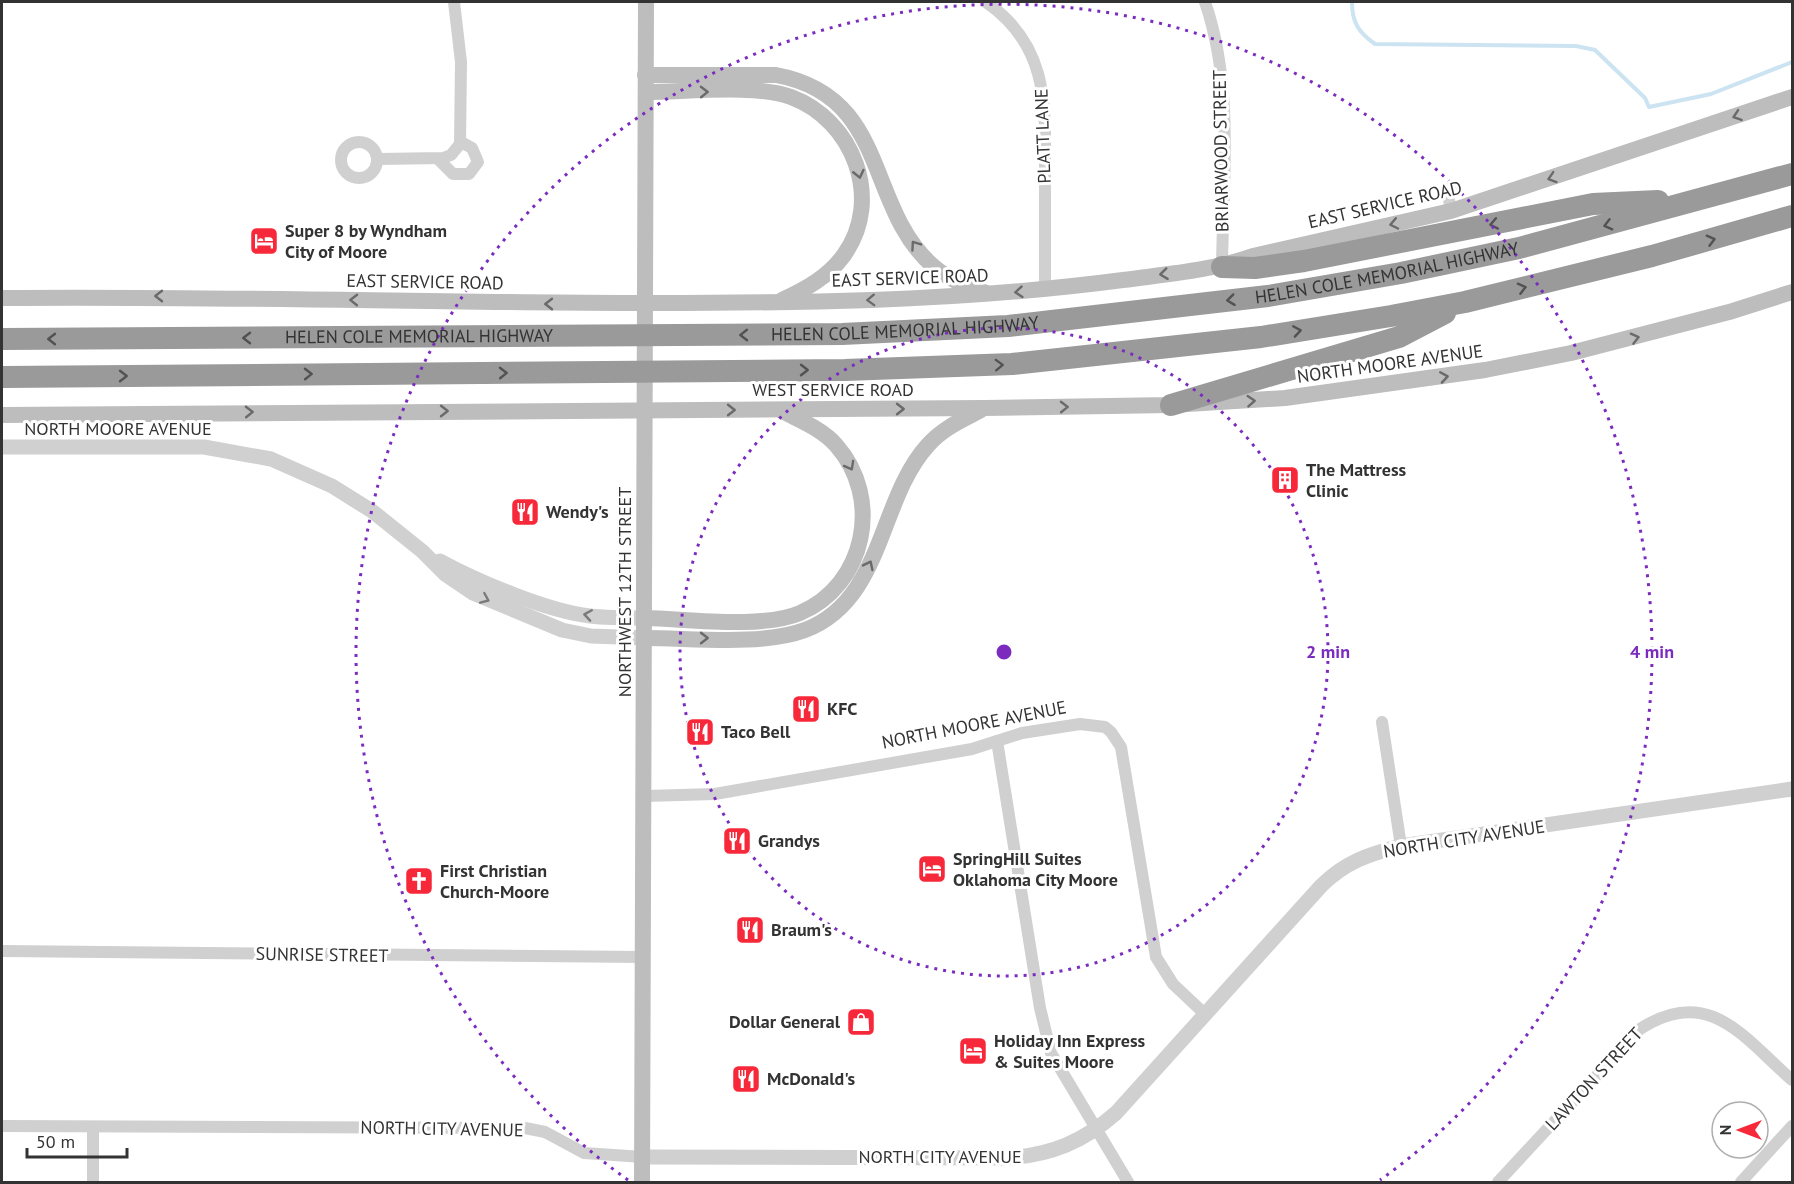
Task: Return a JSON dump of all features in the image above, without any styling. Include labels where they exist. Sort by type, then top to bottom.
[{"type":"highway","name":"HELEN COLE MEMORIAL HIGHWAY","points":[[2,339],[820,334],[1008,326],[1268,296],[1401,273],[1519,248],[1792,174]]},
{"type":"highway","points":[[1222,267],[1255,268],[1304,261],[1593,204],[1705,199]]},
{"type":"highway","name":"HELEN COLE MEMORIAL HIGHWAY","points":[[2,377],[845,370],[1012,364],[1261,337],[1465,302],[1652,256],[1792,216]]},
{"type":"highway","points":[[1171,405],[1399,337],[1465,302]]},
{"type":"main road","name":"NORTHWEST 12TH STREET","points":[[642,1182],[646,638],[646,2]]},
{"type":"main road","points":[[645,75],[776,75],[790,78],[822,92],[834,101],[857,128],[903,228],[921,255],[951,279],[993,295]]},
{"type":"main road","points":[[646,92],[781,94],[802,102],[826,117],[848,144],[859,171],[862,198],[861,213],[849,246],[821,278],[775,303]]},
{"type":"main road","name":"EAST SERVICE ROAD","points":[[2,298],[240,297],[541,304],[775,303],[993,295],[1045,290],[1222,267],[1253,256],[1451,212],[1792,97]]},
{"type":"main road","name":"NORTH MOORE AVENUE","points":[[984,408],[1171,405],[1334,393],[1485,370],[1646,335],[1792,292]]},
{"type":"main road","points":[[646,638],[773,638],[806,629],[822,621],[838,609],[861,581],[918,458],[949,426],[984,408]]},
{"type":"main road","name":"WEST SERVICE ROAD","points":[[2,415],[984,408]]},
{"type":"main road","points":[[646,618],[757,620],[798,614],[830,594],[851,566],[858,550],[864,520],[860,490],[850,464],[824,434],[779,410]]},
{"type":"street","points":[[377,159],[438,159],[451,155],[460,142],[461,62],[454,2]]},
{"type":"street","name":"PLATT LANE","points":[[986,2],[1007,18],[1026,42],[1041,78],[1045,122],[1045,290]]},
{"type":"street","name":"BRIARWOOD STREET","points":[[1205,2],[1215,32],[1223,88],[1222,267]]},
{"type":"street","points":[[438,159],[453,174],[469,174],[478,162],[472,148],[460,142]]},
{"type":"street","points":[[1447,189],[1451,212]]},
{"type":"street","name":"NORTH MOORE AVENUE","points":[[2,447],[204,447],[249,454],[290,466],[332,486],[372,511],[422,551],[445,574],[473,593],[562,630],[591,636],[646,638]]},
{"type":"street","name":"NORTH MOORE AVENUE","points":[[422,551],[472,577],[562,610],[587,616],[646,618]]},
{"type":"street","points":[[1382,722],[1401,846]]},
{"type":"street","name":"NORTH MOORE AVENUE","points":[[645,796],[715,794],[972,748],[1022,734],[1080,724],[1105,727],[1120,747],[1156,957],[1173,984],[1206,1015]]},
{"type":"street","points":[[997,741],[1045,1031],[1061,1074],[1098,1129],[1128,1182]]},
{"type":"street","name":"NORTH CITY AVENUE","points":[[2,1126],[525,1128],[544,1132],[584,1153],[597,1156],[1031,1156],[1073,1144],[1098,1129],[1206,1015],[1328,879],[1356,859],[1401,846],[1792,789]]},
{"type":"street","name":"SUNRISE STREET","points":[[2,951],[643,957]]},
{"type":"street","name":"LAWTON STREET","points":[[1498,1182],[1640,1029],[1664,1015],[1696,1012],[1722,1020],[1736,1028],[1792,1080]]},
{"type":"street","points":[[1741,1182],[1792,1126]]},
{"type":"street","points":[[93,1127],[93,1182]]},
{"type":"waterway","points":[[1352,2],[1357,26],[1375,44],[1576,46],[1595,50],[1645,98],[1649,107],[1711,94],[1792,62]]},
{"type":"place","name":"Super 8 by Wyndham City of Moore","points":[[264,241]]},
{"type":"place","name":"The Mattress Clinic","points":[[1285,480]]},
{"type":"place","name":"Wendy's","points":[[525,512]]},
{"type":"place","name":"KFC","points":[[806,709]]},
{"type":"place","name":"Taco Bell","points":[[700,732]]},
{"type":"place","name":"Grandys","points":[[737,841]]},
{"type":"place","name":"SpringHill Suites Oklahoma City Moore","points":[[932,869]]},
{"type":"place","name":"First Christian Church-Moore","points":[[419,881]]},
{"type":"place","name":"Braum's","points":[[750,930]]},
{"type":"place","name":"Dollar General","points":[[861,1022]]},
{"type":"place","name":"Holiday Inn Express & Suites Moore","points":[[973,1051]]},
{"type":"place","name":"McDonald's","points":[[746,1079]]}]
